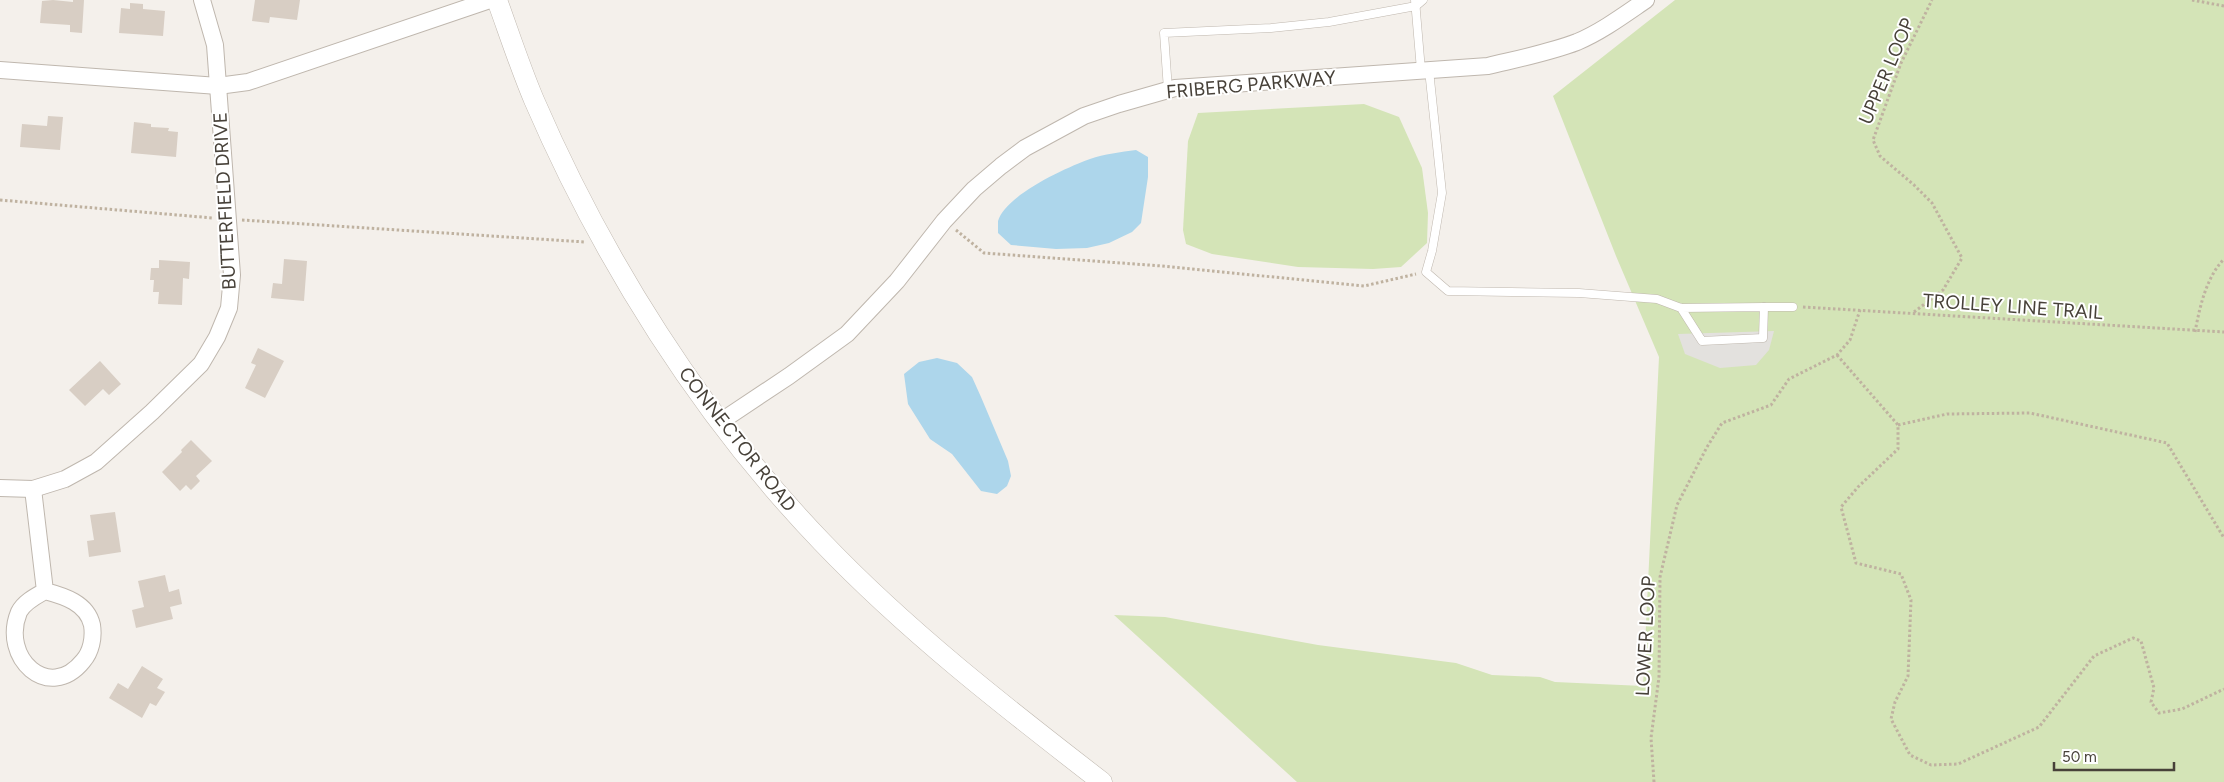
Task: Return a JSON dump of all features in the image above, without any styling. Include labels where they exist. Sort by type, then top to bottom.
[{"type":"street","points":[[202,0],[215,45],[218,86]]},
{"type":"street","name":"BUTTERFIELD DRIVE","points":[[0,70],[218,86],[248,82],[490,0]]},
{"type":"street","name":"CONNECTOR ROAD","points":[[497,0],[533,98],[579,196],[679,364],[720,422],[781,497],[862,582],[983,688],[1102,782]]},
{"type":"street","name":"FRIBERG PARKWAY","points":[[720,422],[847,334],[897,281],[944,221],[974,189],[1001,166],[1040,139],[1084,116],[1168,90],[1488,66],[1578,41],[1616,21],[1646,0]]},
{"type":"street","name":"BUTTERFIELD DRIVE","points":[[0,488],[33,489],[65,479],[96,462],[152,412],[201,364],[217,337],[229,308],[232,275],[218,86]]},
{"type":"street","points":[[33,489],[45,591]]},
{"type":"street","points":[[45,591],[75,602],[86,612],[92,625],[92,642],[87,656],[75,671],[60,677],[41,677],[28,671],[17,659],[12,643],[13,626],[19,611],[45,591]]},
{"type":"lane","points":[[1168,90],[1164,33],[1271,28],[1330,22],[1423,0]]},
{"type":"lane","points":[[1415,3],[1442,194],[1432,251],[1426,272],[1448,291],[1579,293],[1657,299],[1681,308],[1796,307]]},
{"type":"lane","points":[[1681,308],[1702,341],[1763,338],[1764,308]]},
{"type":"path","name":"UPPER LOOP","points":[[1913,313],[1943,290],[1962,258],[1932,203],[1880,156],[1872,140],[1901,63],[1932,0]]},
{"type":"path","points":[[2192,0],[2224,6]]},
{"type":"path","points":[[0,200],[228,219],[606,243]]},
{"type":"path","points":[[944,221],[984,253],[1162,266],[1364,286],[1426,272]]},
{"type":"path","points":[[2195,332],[2200,306],[2214,269],[2224,259]]},
{"type":"path","name":"TROLLEY LINE TRAIL","points":[[1796,307],[2195,332],[2224,332]]},
{"type":"path","name":"LOWER LOOP","points":[[1654,782],[1651,738],[1659,677],[1660,577],[1677,505],[1722,422],[1771,404],[1790,378],[1837,355],[1850,340],[1860,310]]},
{"type":"path","points":[[1837,355],[1898,424],[1898,449],[1858,487],[1841,507],[1856,563],[1901,574],[1911,600],[1908,676],[1895,702],[1891,719],[1910,755],[1931,765],[1958,764],[2039,727],[2094,656],[2133,638],[2142,641],[2154,688],[2151,702],[2159,713],[2182,710],[2224,689]]},
{"type":"path","points":[[1898,424],[1946,414],[2030,413],[2167,443],[2224,538]]},
{"type":"green space","points":[[1675,0],[2224,0],[2224,782],[1297,782],[1114,615],[1165,617],[1318,645],[1456,663],[1492,675],[1540,677],[1555,682],[1643,686],[1659,357],[1616,256],[1553,96]]},
{"type":"green space","points":[[1364,104],[1399,117],[1422,168],[1428,213],[1427,243],[1401,267],[1373,269],[1298,267],[1212,254],[1186,244],[1183,230],[1188,141],[1198,113]]},
{"type":"shaded area","points":[[1774,331],[1769,350],[1756,365],[1720,368],[1685,354],[1678,334]]},
{"type":"water","points":[[1136,150],[1148,157],[1148,177],[1141,223],[1132,232],[1109,243],[1087,248],[1056,249],[1011,245],[998,233],[998,221],[1003,211],[1024,192],[1066,169],[1090,159],[1107,154]]},
{"type":"water","points":[[937,358],[957,363],[972,377],[981,397],[1008,461],[1011,476],[1007,486],[997,494],[981,491],[952,454],[930,439],[908,404],[904,374],[919,362]]},
{"type":"building","points":[[73,0],[84,0],[82,33],[70,32],[70,25],[40,23],[42,1],[73,2]]},
{"type":"building","points":[[255,0],[300,0],[297,20],[270,17],[269,23],[252,21]]},
{"type":"building","points":[[130,3],[143,4],[143,9],[165,11],[163,36],[119,33],[121,8],[130,9]]},
{"type":"building","points":[[48,116],[63,117],[60,150],[20,147],[22,124],[47,126]]},
{"type":"building","points":[[134,122],[151,124],[151,127],[169,128],[168,131],[178,132],[176,157],[131,153]]},
{"type":"building","points":[[284,259],[307,261],[304,301],[271,298],[273,283],[282,284]]},
{"type":"building","points":[[159,260],[190,262],[189,279],[183,278],[182,305],[158,304],[159,292],[153,292],[154,280],[150,280],[151,268],[159,268]]},
{"type":"building","points":[[258,348],[284,361],[265,398],[245,388],[256,365],[251,363]]},
{"type":"building","points":[[100,361],[121,384],[109,395],[103,389],[85,406],[69,390]]},
{"type":"building","points":[[191,440],[212,461],[196,476],[200,481],[191,490],[186,485],[180,491],[162,472]]},
{"type":"building","points":[[115,512],[121,552],[89,557],[87,541],[94,540],[90,515]]},
{"type":"building","points":[[165,575],[169,592],[179,589],[182,604],[170,607],[173,619],[136,628],[132,610],[144,607],[138,581]]},
{"type":"building","points":[[142,666],[163,679],[157,688],[165,692],[156,706],[150,703],[142,718],[109,698],[118,683],[128,689]]}]
